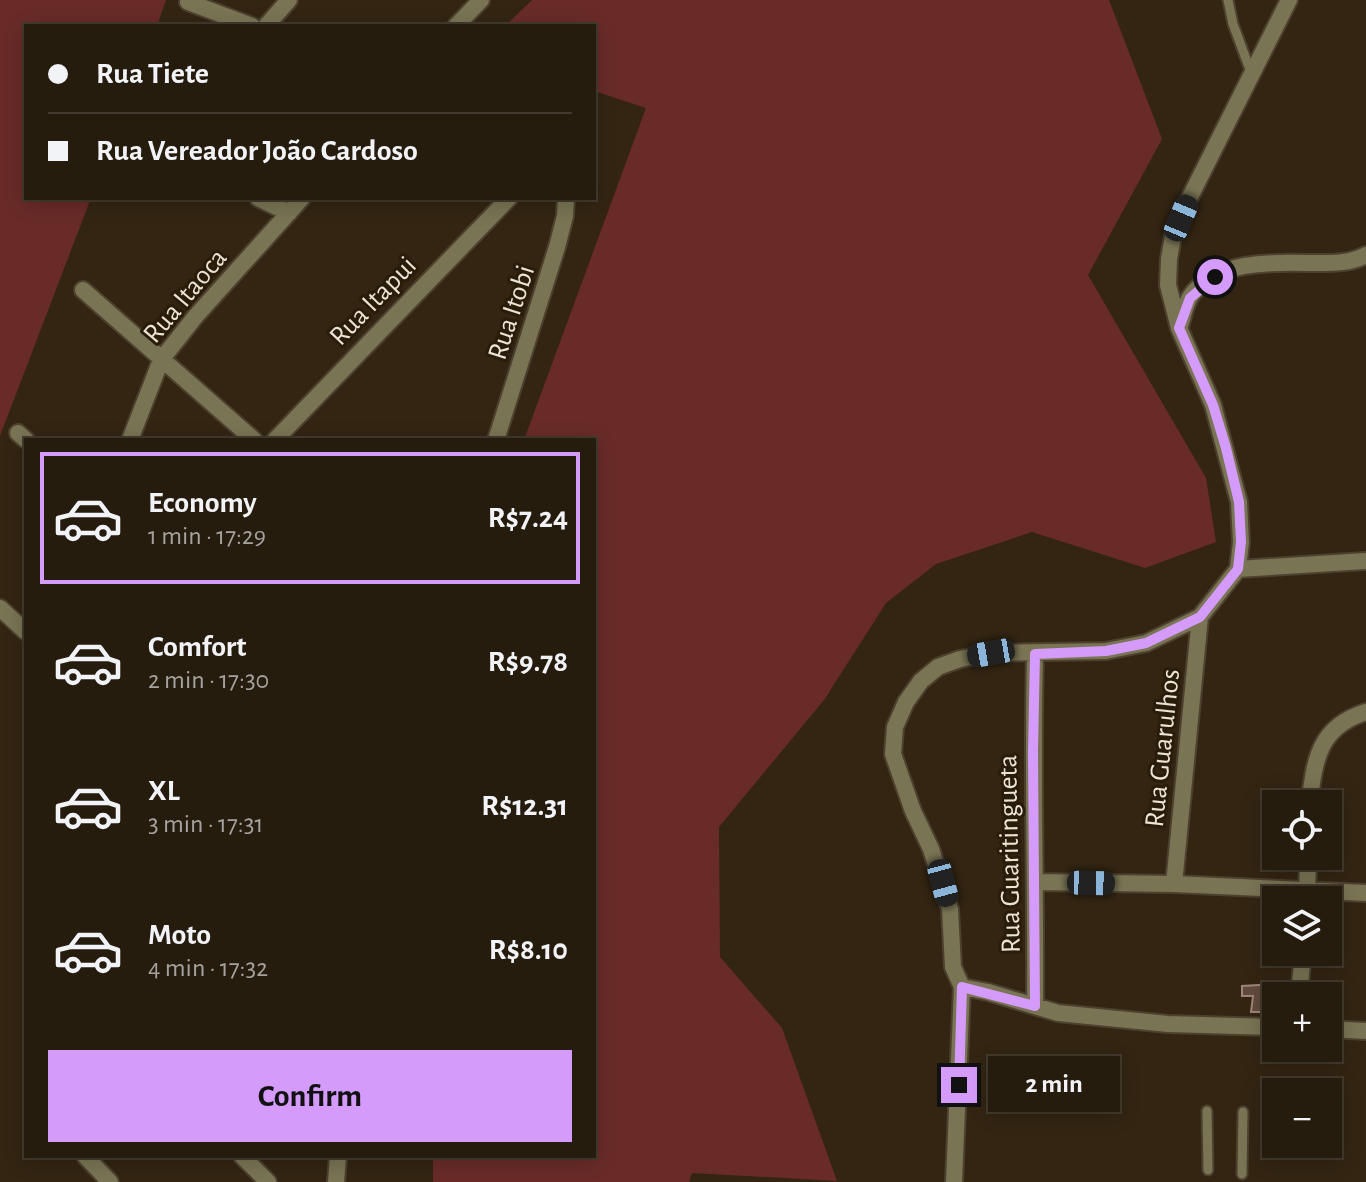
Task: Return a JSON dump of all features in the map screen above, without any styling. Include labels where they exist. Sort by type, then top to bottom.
[{"type":"street","points":[[268,24],[289,0]]},
{"type":"street","points":[[458,24],[481,0]]},
{"type":"street","points":[[954,1182],[962,987],[953,967],[950,909],[935,860],[913,811],[893,754],[895,727],[906,702],[921,681],[938,667],[991,653],[1106,651],[1146,643],[1200,617],[1238,569],[1241,542],[1239,502],[1226,448],[1213,405],[1179,328],[1168,285],[1173,236],[1289,0]]},
{"type":"street","points":[[188,2],[247,24]]},
{"type":"street","points":[[262,200],[289,213]]},
{"type":"street","name":"Rua Itaoca","points":[[131,438],[161,360],[195,317],[300,200]]},
{"type":"street","name":"Rua Itapui","points":[[277,438],[507,200]]},
{"type":"street","name":"Rua Itobi","points":[[497,438],[557,247],[566,200]]},
{"type":"street","points":[[1179,328],[1190,298],[1201,286],[1235,268],[1270,262],[1335,263],[1366,255]]},
{"type":"street","points":[[83,290],[252,438]]},
{"type":"street","points":[[1238,569],[1366,561]]},
{"type":"street","points":[[0,608],[24,630]]},
{"type":"street","name":"Rua Guarulhos","points":[[1174,884],[1200,617]]},
{"type":"street","name":"Rua Guaritingueta","points":[[1035,654],[1035,1006]]},
{"type":"street","points":[[1311,790],[1314,766],[1323,743],[1334,727],[1349,717],[1366,712]]},
{"type":"street","points":[[1036,882],[1174,884],[1262,892]]},
{"type":"street","points":[[1342,894],[1366,893]]},
{"type":"street","points":[[962,987],[1058,1013],[1124,1020],[1262,1026]]},
{"type":"street","points":[[1342,1030],[1366,1031]]},
{"type":"street","points":[[87,1158],[110,1182]]},
{"type":"street","points":[[244,1158],[268,1182]]},
{"type":"street","points":[[336,1182],[338,1158]]},
{"type":"lane","points":[[1228,0],[1233,24],[1252,75]]},
{"type":"lane","points":[[1207,1111],[1208,1170]]},
{"type":"lane","points":[[1242,1174],[1243,1112]]},
{"type":"shaded area","points":[[0,0],[166,0],[158,24],[24,24],[24,200],[90,200],[0,436]]},
{"type":"shaded area","points":[[532,0],[1109,0],[1162,139],[1088,275],[1206,478],[1216,542],[1145,568],[1032,532],[936,564],[886,603],[824,700],[719,827],[720,957],[782,1028],[837,1181],[692,1173],[689,1182],[433,1182],[433,1158],[596,1158],[596,438],[525,438],[646,108],[596,92],[596,24],[507,24]]},
{"type":"building","points":[[1262,985],[1262,1012],[1251,1012],[1253,996],[1242,996],[1242,986]]},
{"type":"route","points":[[959,1085],[962,987],[1035,1006],[1035,654],[1106,651],[1146,643],[1200,617],[1238,569],[1241,542],[1239,502],[1226,448],[1213,405],[1179,328],[1190,298],[1215,277]]}]
